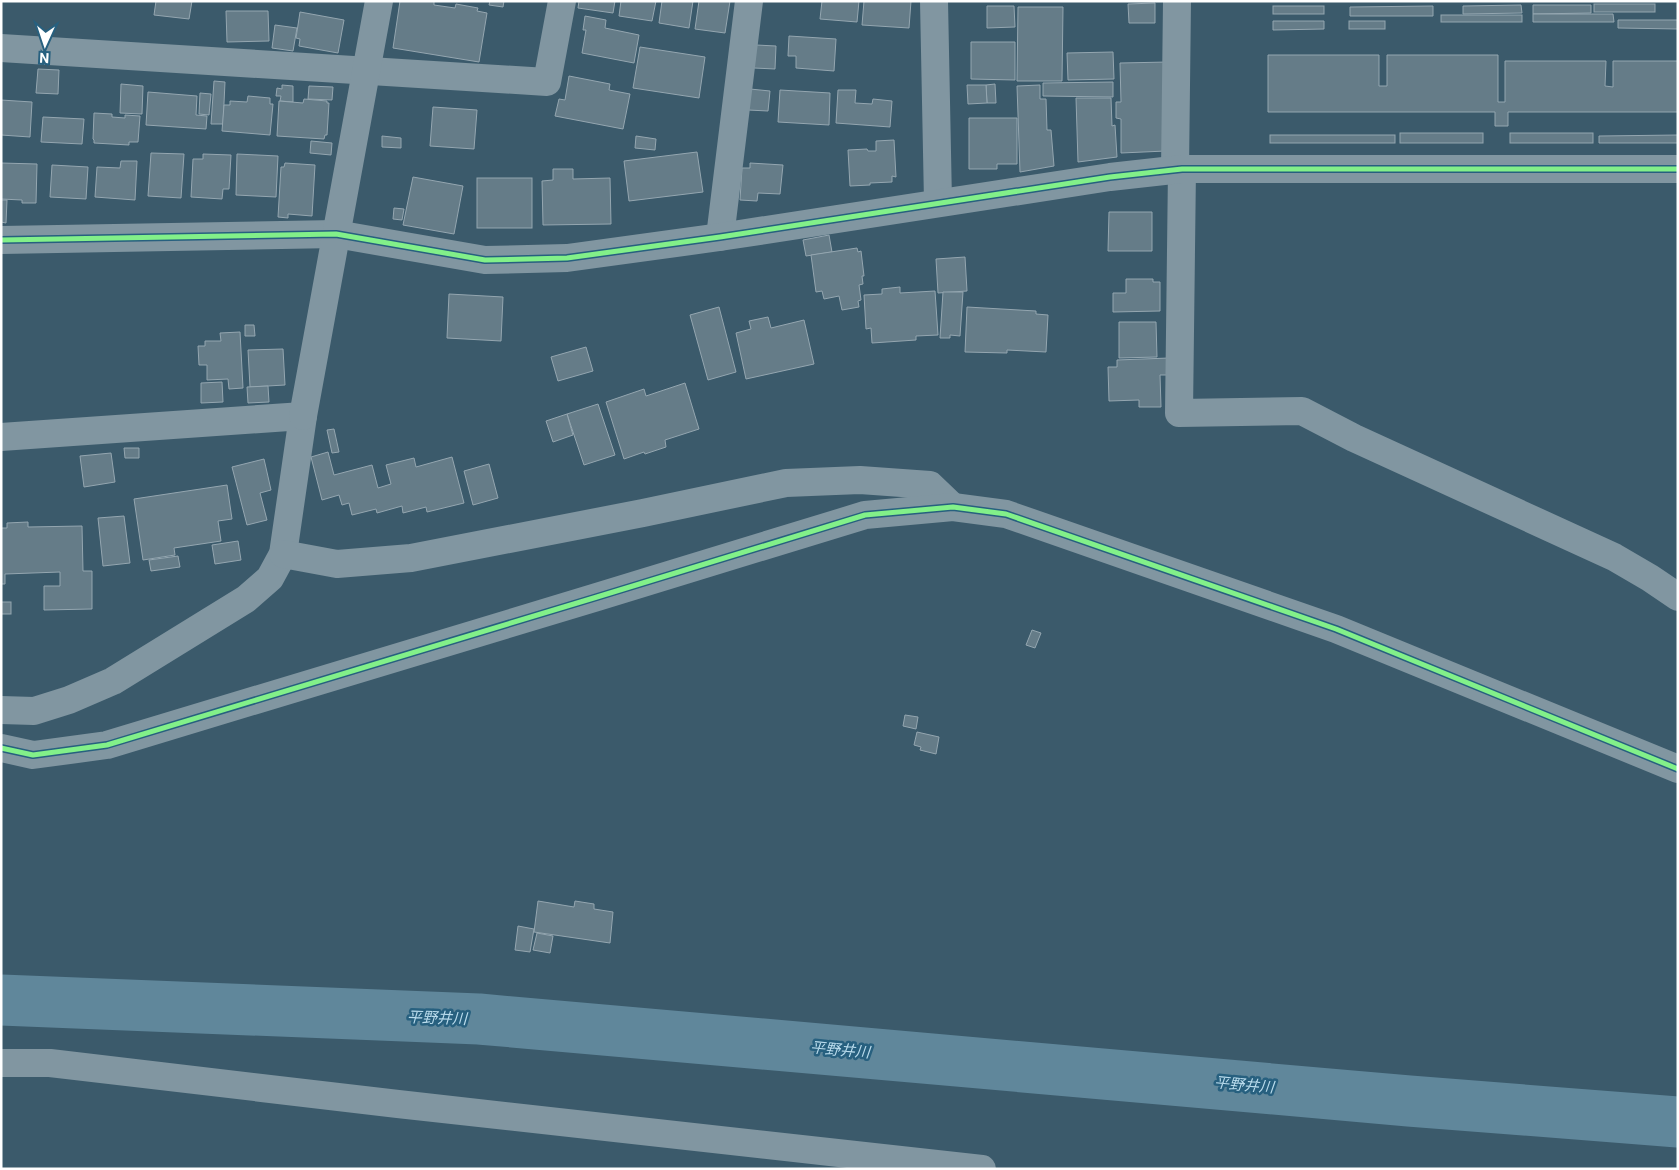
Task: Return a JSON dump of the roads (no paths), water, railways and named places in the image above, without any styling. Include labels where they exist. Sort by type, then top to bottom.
[{"type":"street","points":[[1,710],[34,711],[69,700],[113,681],[246,599],[270,578],[282,554],[303,416],[379,1]]},
{"type":"street","points":[[1,48],[547,82],[562,1]]},
{"type":"street","points":[[720,237],[749,1]]},
{"type":"street","points":[[934,1],[938,202]]},
{"type":"street","points":[[1177,1],[1179,412],[1302,411],[1354,438],[1614,557],[1678,597]]},
{"type":"street","points":[[1,240],[336,234],[485,260],[567,258],[720,237],[1110,176],[1178,169],[1678,169]]},
{"type":"street","points":[[1,437],[303,416]]},
{"type":"street","points":[[282,554],[336,564],[411,558],[786,483],[860,480],[930,484],[953,506]]},
{"type":"street","points":[[1,748],[33,754],[107,745],[597,598],[865,515],[953,506],[1006,514],[1336,629],[1678,769]]},
{"type":"street","points":[[1,1063],[50,1063],[982,1169]]},
{"type":"waterway","name":"平野井川","points":[[1,1000],[479,1019],[1409,1101],[1678,1122]]}]
